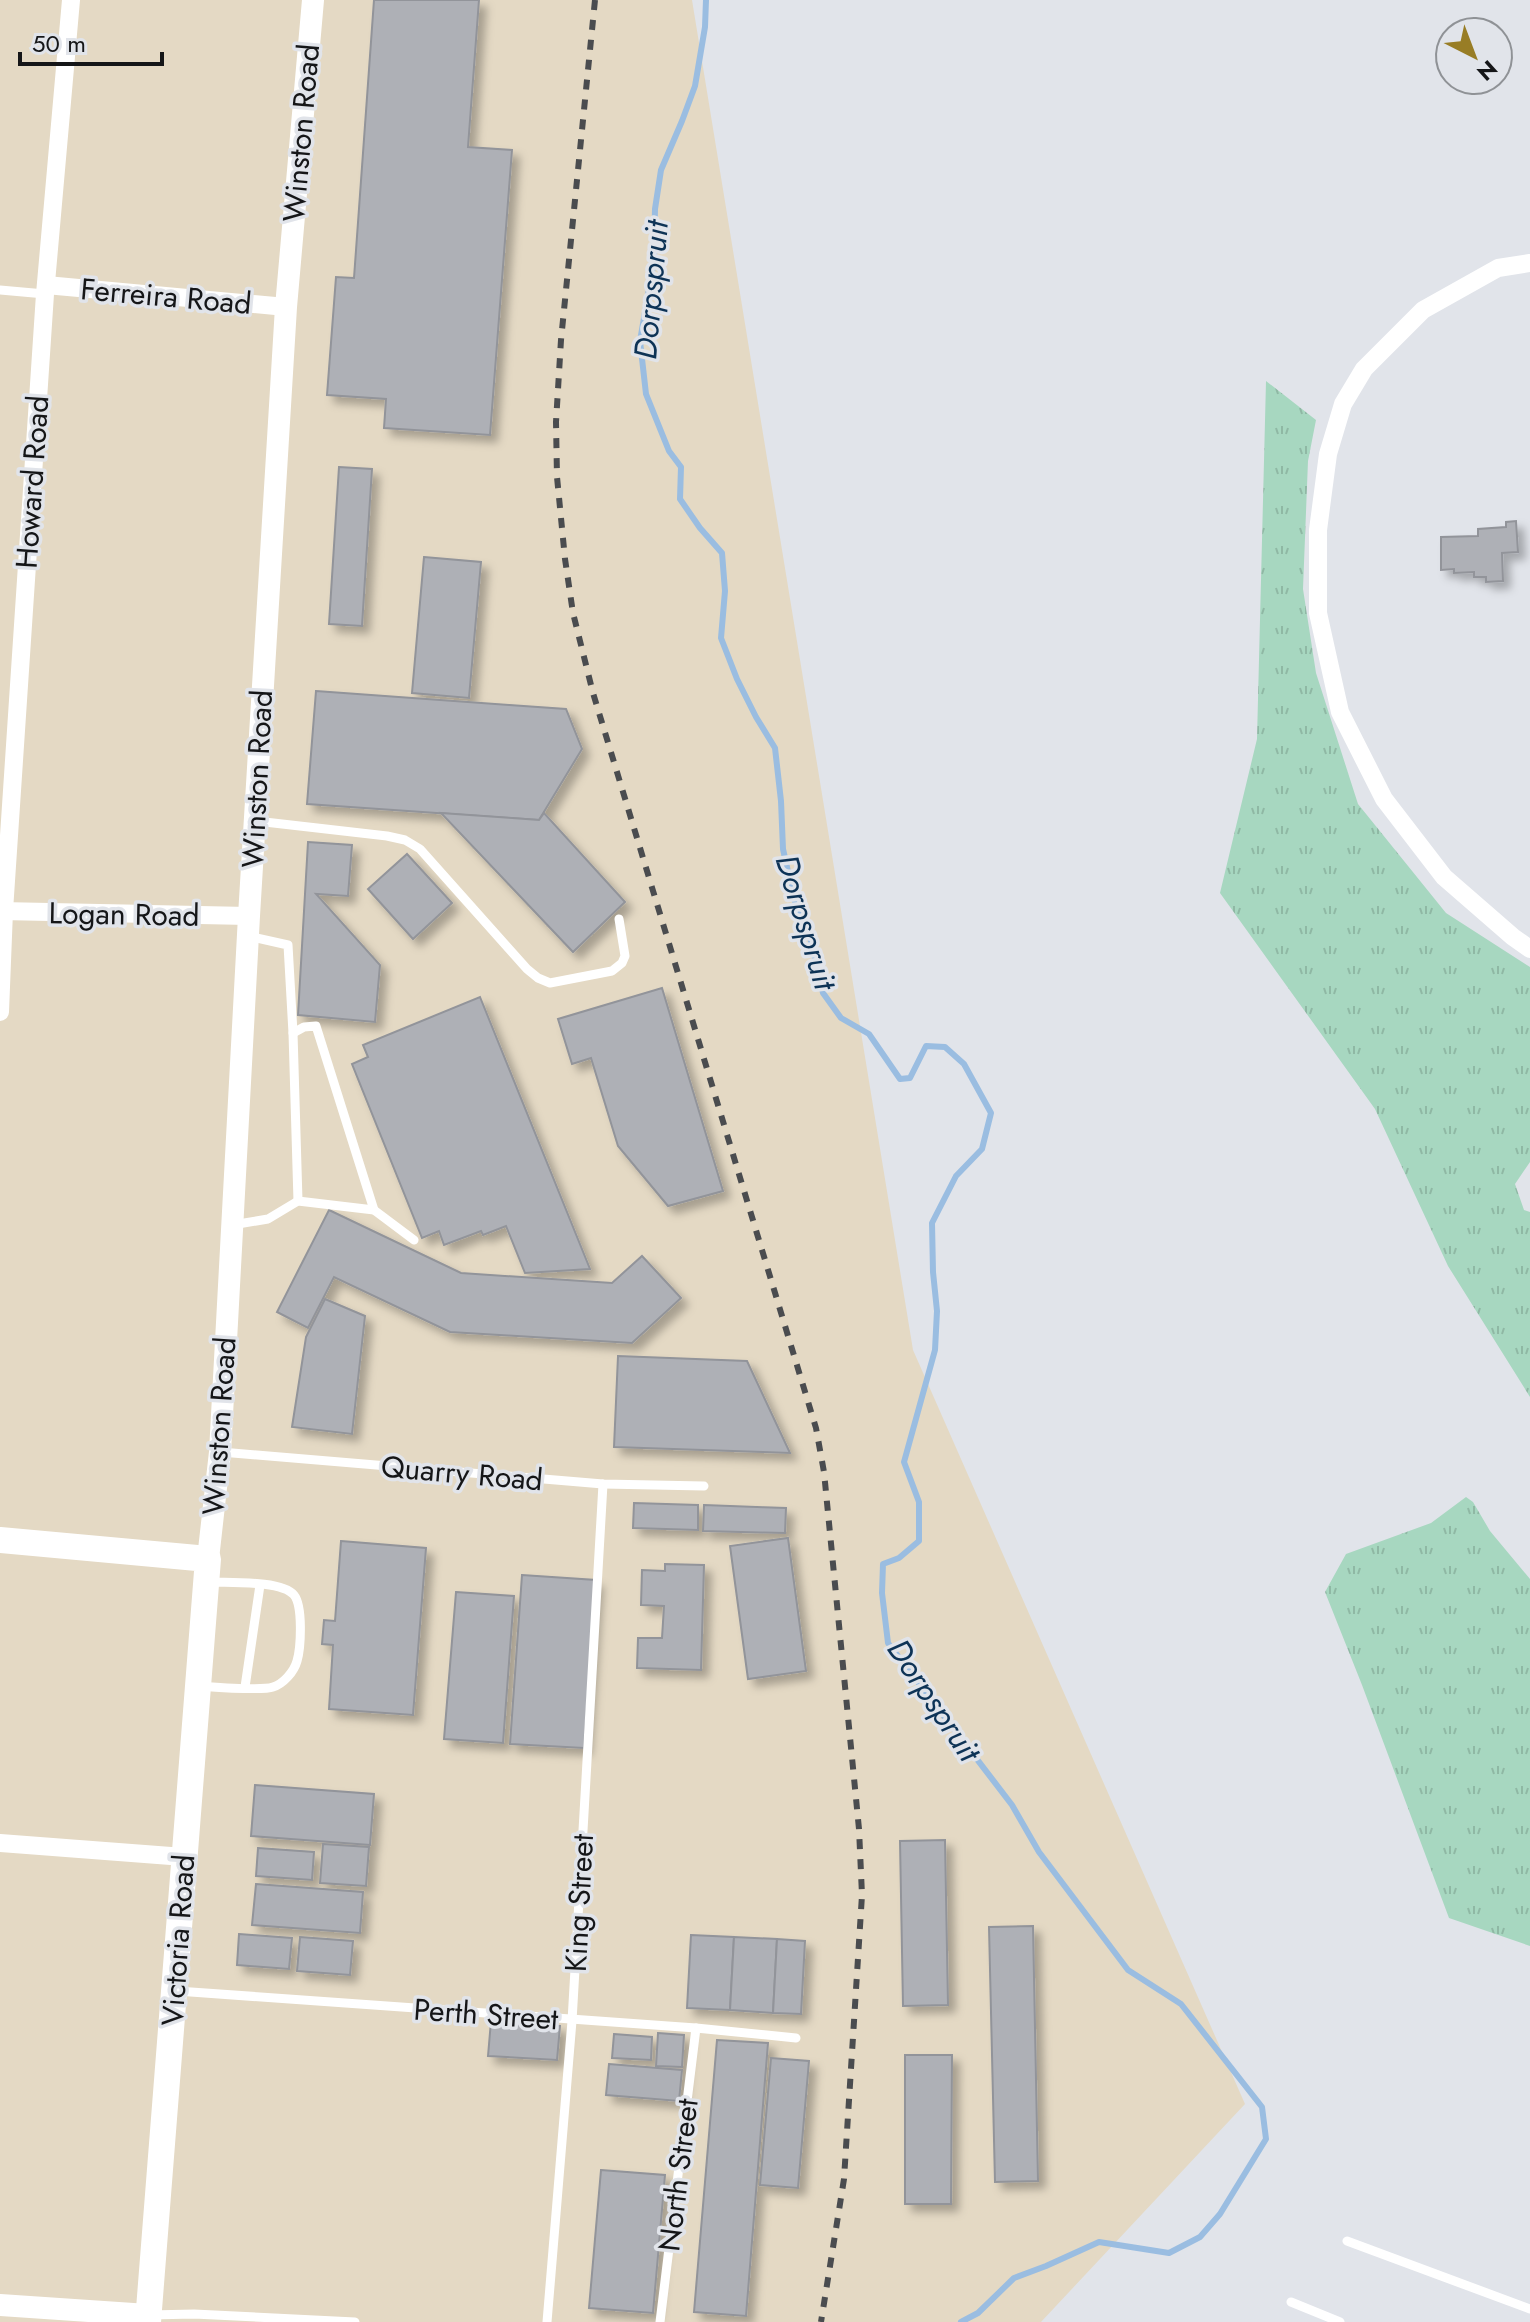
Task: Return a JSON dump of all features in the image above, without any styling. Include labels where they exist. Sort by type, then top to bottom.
[{"type":"main road","points":[[0,1540],[208,1570]]},
{"type":"main road","name":"Victoria Road","points":[[148,2319],[208,1570]]},
{"type":"street","name":"Howard Road","points":[[0,1012],[2,911],[45,289],[71,0]]},
{"type":"street","name":"Winston Road","points":[[208,1570],[220,1452],[286,307],[313,0]]},
{"type":"street","points":[[1530,263],[1498,268],[1423,310],[1364,369],[1343,404],[1328,454],[1318,530],[1318,613],[1340,712],[1384,799],[1444,877],[1530,949]]},
{"type":"street","name":"Ferreira Road","points":[[45,289],[286,307]]},
{"type":"street","name":"Logan Road","points":[[2,911],[248,926]]},
{"type":"street","points":[[0,1843],[184,1857]]},
{"type":"street","points":[[0,2305],[148,2319]]},
{"type":"lane","points":[[0,290],[45,289]]},
{"type":"lane","points":[[255,821],[405,840],[420,849],[527,969],[550,983],[612,971],[622,963],[625,956],[619,919]]},
{"type":"lane","points":[[248,926],[288,945],[298,1201]]},
{"type":"lane","points":[[293,1033],[304,1027],[316,1026],[374,1210]]},
{"type":"lane","points":[[232,1225],[268,1219],[298,1201],[374,1210],[414,1240]]},
{"type":"lane","name":"Quarry Road","points":[[220,1452],[603,1484],[704,1486]]},
{"type":"lane","name":"King Street","points":[[547,2322],[572,2021],[603,1484]]},
{"type":"lane","points":[[198,1686],[272,1688],[286,1679],[297,1662],[300,1628],[294,1595],[280,1586],[260,1585],[208,1570]]},
{"type":"lane","points":[[245,1687],[260,1585]]},
{"type":"lane","name":"Perth Street","points":[[176,1991],[696,2028],[796,2038]]},
{"type":"lane","name":"North Street","points":[[660,2322],[696,2028]]},
{"type":"lane","points":[[1347,2241],[1530,2309]]},
{"type":"lane","points":[[1291,2302],[1340,2322]]},
{"type":"lane","points":[[148,2319],[355,2322]]},
{"type":"shaded area","points":[[0,0],[692,0],[913,1350],[1245,2104],[1041,2322],[0,2322]]},
{"type":"green space","points":[[1266,381],[1316,420],[1308,461],[1303,589],[1316,673],[1358,804],[1446,913],[1530,967],[1530,1162],[1515,1184],[1524,1210],[1530,1212],[1530,1397],[1448,1266],[1375,1109],[1220,893],[1257,739]]},
{"type":"green space","points":[[1466,1497],[1473,1502],[1490,1531],[1530,1579],[1530,1946],[1449,1918],[1325,1592],[1346,1554],[1431,1523]]},
{"type":"building","points":[[374,0],[479,0],[468,147],[512,150],[490,435],[384,428],[386,399],[327,395],[336,277],[354,278]]},
{"type":"building","points":[[339,467],[372,469],[362,626],[329,624]]},
{"type":"building","points":[[1516,521],[1518,552],[1502,553],[1503,581],[1486,582],[1486,577],[1474,577],[1474,572],[1441,570],[1441,537],[1478,536],[1478,529],[1506,527],[1506,522]]},
{"type":"building","points":[[424,557],[481,562],[469,698],[412,693]]},
{"type":"building","points":[[316,691],[566,709],[582,749],[539,820],[307,804]]},
{"type":"building","points":[[441,813],[539,820],[544,813],[625,902],[573,952]]},
{"type":"building","points":[[308,842],[352,845],[348,896],[316,894],[380,965],[375,1022],[298,1015]]},
{"type":"building","points":[[407,854],[452,903],[413,939],[368,889]]},
{"type":"building","points":[[662,988],[723,1191],[668,1206],[618,1146],[591,1058],[572,1064],[558,1019]]},
{"type":"building","points":[[480,997],[590,1269],[525,1273],[506,1226],[483,1235],[481,1231],[444,1245],[439,1231],[422,1238],[352,1064],[368,1057],[363,1045]]},
{"type":"building","points":[[329,1210],[461,1273],[612,1283],[642,1256],[681,1298],[632,1343],[450,1332],[334,1277],[308,1328],[277,1312]]},
{"type":"building","points":[[325,1299],[365,1316],[352,1434],[292,1427],[306,1337]]},
{"type":"building","points":[[618,1356],[747,1361],[790,1453],[614,1447]]},
{"type":"building","points":[[634,1503],[698,1505],[698,1530],[633,1528]]},
{"type":"building","points":[[704,1505],[786,1508],[785,1533],[703,1531]]},
{"type":"building","points":[[788,1538],[806,1671],[748,1679],[730,1546]]},
{"type":"building","points":[[341,1541],[426,1548],[413,1715],[329,1709],[333,1645],[322,1644],[324,1620],[335,1621]]},
{"type":"building","points":[[665,1564],[704,1565],[701,1670],[637,1668],[638,1638],[662,1638],[664,1606],[641,1605],[642,1570],[665,1571]]},
{"type":"building","points":[[522,1575],[596,1580],[584,1748],[510,1744]]},
{"type":"building","points":[[456,1592],[514,1596],[503,1743],[444,1739]]},
{"type":"building","points":[[255,1785],[374,1794],[370,1845],[251,1836]]},
{"type":"building","points":[[945,1840],[948,2005],[903,2006],[900,1841]]},
{"type":"building","points":[[323,1844],[369,1847],[366,1886],[320,1883]]},
{"type":"building","points":[[258,1848],[314,1852],[312,1880],[256,1876]]},
{"type":"building","points":[[256,1884],[363,1892],[360,1933],[252,1925]]},
{"type":"building","points":[[1033,1926],[1038,2181],[995,2182],[989,1927]]},
{"type":"building","points":[[239,1934],[292,1938],[289,1969],[237,1965]]},
{"type":"building","points":[[691,1935],[734,1937],[730,2010],[687,2008]]},
{"type":"building","points":[[300,1937],[353,1941],[350,1975],[297,1971]]},
{"type":"building","points":[[734,1937],[777,1939],[773,2013],[730,2010]]},
{"type":"building","points":[[777,1939],[805,1941],[801,2014],[773,2013]]},
{"type":"building","points":[[491,2021],[560,2026],[557,2060],[488,2056]]},
{"type":"building","points":[[658,2033],[684,2035],[682,2067],[656,2066]]},
{"type":"building","points":[[614,2034],[652,2037],[651,2060],[612,2058]]},
{"type":"building","points":[[717,2040],[768,2043],[746,2316],[694,2312]]},
{"type":"building","points":[[905,2055],[952,2055],[951,2204],[905,2204]]},
{"type":"building","points":[[771,2058],[809,2061],[798,2188],[760,2185]]},
{"type":"building","points":[[609,2064],[682,2070],[679,2101],[606,2095]]},
{"type":"building","points":[[601,2170],[665,2175],[653,2313],[589,2308]]},
{"type":"waterway","name":"Dorpspruit","points":[[706,0],[705,27],[695,86],[661,170],[655,209],[654,260],[640,341],[646,394],[669,451],[681,467],[680,499],[722,553],[725,591],[721,638],[737,679],[775,748],[783,849],[794,899],[810,937],[823,993],[841,1018],[869,1034],[900,1079],[910,1078],[926,1046],[945,1047],[964,1064],[991,1113],[982,1149],[956,1176],[932,1223],[937,1311],[935,1350],[904,1462],[919,1502],[919,1541],[899,1558],[883,1564],[882,1593],[888,1643],[1012,1805],[1039,1852],[1128,1970],[1181,2004],[1262,2107],[1266,2139],[1220,2214],[1200,2237],[1169,2253],[1099,2242],[1014,2278],[978,2313],[961,2322]]},
{"type":"railway","points":[[595,0],[561,340],[556,422],[557,477],[565,559],[573,613],[593,693],[816,1428],[824,1472],[859,1829],[862,1895],[844,2179],[821,2322]]}]
